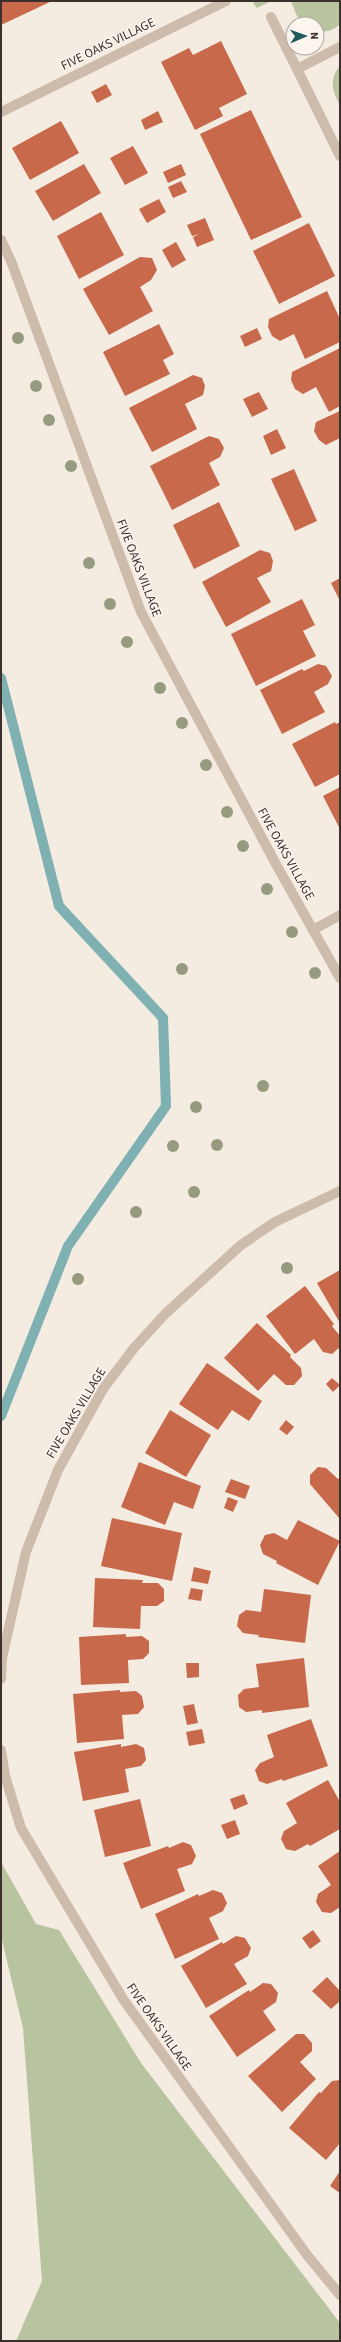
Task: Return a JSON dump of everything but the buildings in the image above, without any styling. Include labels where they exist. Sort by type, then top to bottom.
[{"type":"street","name":"FIVE OAKS VILLAGE","points":[[1,112],[226,1]]},
{"type":"street","points":[[270,17],[340,156]]},
{"type":"street","points":[[297,69],[340,47]]},
{"type":"street","name":"FIVE OAKS VILLAGE","points":[[1,240],[11,261],[141,612],[340,978]]},
{"type":"street","points":[[313,930],[340,915]]},
{"type":"street","name":"FIVE OAKS VILLAGE","points":[[1,1679],[2,1658],[26,1552],[58,1470],[103,1389],[134,1348],[165,1314],[241,1245],[275,1222],[340,1191]]},
{"type":"street","name":"FIVE OAKS VILLAGE","points":[[1,1750],[5,1776],[21,1828],[123,1999],[307,2255],[340,2295]]},
{"type":"green space","points":[[256,1],[271,1],[257,8],[253,3]]},
{"type":"green space","points":[[291,1],[340,1],[340,24],[335,28],[325,32],[325,16],[297,16]]},
{"type":"green space","points":[[340,65],[340,106],[335,95],[333,81]]},
{"type":"green space","points":[[1,1862],[36,1924],[59,1930],[141,2063],[340,2323],[340,2341],[16,2341],[42,2281],[23,2028],[1,1936]]},
{"type":"waterway","points":[[1,678],[59,906],[163,1018],[166,1106],[68,1246],[1,1416]]}]
